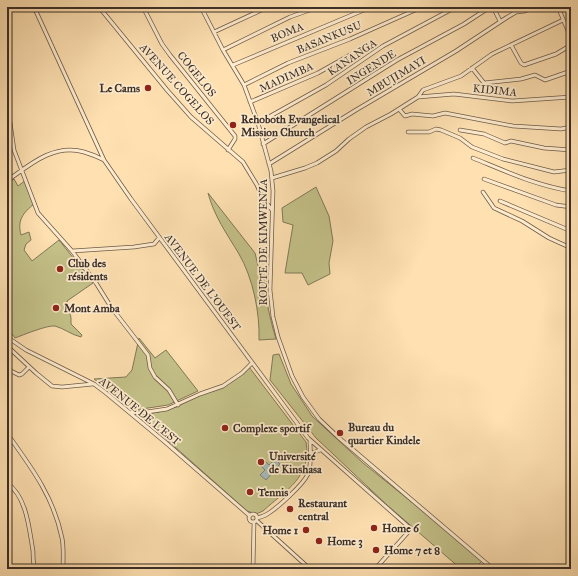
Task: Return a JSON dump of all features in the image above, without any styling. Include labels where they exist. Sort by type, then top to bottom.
[{"type":"street","name":"AVENUE DE L'OUEST","points":[[34,7],[104,160],[130,199],[310,440],[411,529],[375,569]]},
{"type":"street","name":"AVENUE COGELOS","points":[[99,7],[191,117],[243,162],[257,185],[263,199],[272,210]]},
{"type":"street","name":"COGELOS","points":[[143,7],[162,44],[235,136],[235,139],[228,150]]},
{"type":"street","name":"ROUTE DE KIMWENZA","points":[[201,7],[223,50],[244,85],[258,123],[269,164],[272,178],[269,281],[273,317],[285,360],[292,376],[303,396],[319,419],[338,437],[493,569]]},
{"type":"street","points":[[203,12],[214,7]]},
{"type":"street","points":[[214,32],[268,7]]},
{"type":"street","points":[[223,50],[290,18],[318,7]]},
{"type":"street","name":"BOMA","points":[[233,66],[371,7]]},
{"type":"street","name":"BASANKUSU","points":[[244,85],[288,63],[350,39],[422,7]]},
{"type":"street","name":"KANANGA","points":[[258,123],[318,90],[383,46],[456,7]]},
{"type":"street","points":[[491,7],[500,21]]},
{"type":"street","name":"INGENDE","points":[[264,144],[397,60],[464,24],[491,7]]},
{"type":"street","points":[[516,7],[518,11]]},
{"type":"street","name":"MBUJIMAYI","points":[[269,164],[356,110],[456,51],[500,21],[518,11],[525,11],[534,7]]},
{"type":"street","points":[[558,7],[571,38]]},
{"type":"street","points":[[272,178],[316,163],[336,151],[349,138],[366,127],[418,97],[423,90],[455,79],[492,54],[563,20]]},
{"type":"street","points":[[511,45],[521,63],[524,65],[556,54],[571,45]]},
{"type":"street","name":"MADIMBA","points":[[250,102],[318,73],[350,55]]},
{"type":"street","points":[[472,68],[484,83],[535,76],[545,80],[571,71]]},
{"type":"street","name":"KIDIMA","points":[[418,97],[454,94],[510,101],[530,101],[571,97]]},
{"type":"street","points":[[7,102],[14,150],[38,214],[72,251],[111,307],[148,355],[150,368],[155,377],[169,390],[178,404]]},
{"type":"street","points":[[399,109],[406,117],[412,114],[433,116],[445,113],[513,126],[571,127]]},
{"type":"street","points":[[408,132],[429,132],[436,129],[441,130],[460,138],[472,147],[503,159],[554,172],[571,170]]},
{"type":"street","points":[[460,130],[484,134],[505,143],[511,142],[544,148],[571,150]]},
{"type":"street","points":[[7,182],[43,156],[56,152],[69,150],[83,152],[104,160]]},
{"type":"street","points":[[473,158],[528,180],[571,191]]},
{"type":"street","points":[[484,179],[556,205],[571,207]]},
{"type":"street","points":[[483,192],[494,208],[522,221],[549,238],[571,248]]},
{"type":"street","points":[[500,201],[571,231]]},
{"type":"street","points":[[72,251],[134,247],[154,244],[159,238]]},
{"type":"street","name":"AVENUE DE L'EST","points":[[7,337],[26,350],[94,384],[130,412],[250,516],[254,515],[256,520],[250,521],[250,516]]},
{"type":"street","points":[[7,346],[29,367],[54,386],[62,388],[94,384]]},
{"type":"street","points":[[130,412],[140,413],[160,410],[224,386],[242,373],[252,363]]},
{"type":"street","points":[[7,369],[19,375],[29,367]]},
{"type":"street","points":[[7,435],[38,476],[50,501],[62,539],[63,569]]},
{"type":"street","points":[[256,520],[269,513],[301,484],[308,472],[310,440]]},
{"type":"street","points":[[310,454],[320,450]]},
{"type":"street","points":[[7,483],[12,486],[24,507],[35,569]]},
{"type":"street","points":[[253,569],[256,520]]},
{"type":"street","points":[[256,520],[310,569]]},
{"type":"shaded area","points":[[14,179],[18,186],[26,180],[34,204],[24,214],[20,221],[21,235],[29,232],[31,240],[26,244],[24,250],[32,261],[59,240],[93,283],[67,301],[71,324],[82,335],[81,337],[61,328],[51,326],[15,338],[7,327],[7,184]]},
{"type":"shaded area","points":[[316,187],[329,216],[333,241],[329,263],[330,274],[308,285],[302,273],[285,273],[293,225],[283,222],[282,208]]},
{"type":"shaded area","points":[[208,193],[255,253],[260,274],[267,276],[267,300],[276,339],[259,340],[257,307],[252,285],[244,263],[217,217]]},
{"type":"shaded area","points":[[139,338],[155,358],[166,350],[198,391],[168,405],[135,410],[94,379],[126,377],[132,370]]},
{"type":"shaded area","points":[[279,354],[291,384],[312,416],[363,463],[438,523],[482,561],[474,569],[461,569],[387,505],[316,438],[270,380],[273,355]]},
{"type":"shaded area","name":"Complexe sportif","points":[[249,367],[306,442],[307,454],[305,465],[295,482],[263,511],[256,514],[247,511],[139,415],[159,412],[176,407],[200,395],[222,388]]},
{"type":"shaded area","points":[[275,459],[280,464],[266,480],[260,475],[265,470],[260,465],[264,460],[269,465]]},
{"type":"place","name":"Le Cams","points":[[148,88]]},
{"type":"place","name":"Rehoboth Evangelical Mission Church","points":[[233,125]]},
{"type":"place","name":"Club des résidents","points":[[60,269]]},
{"type":"place","name":"Mont Amba","points":[[56,308]]},
{"type":"place","name":"Complexe sportif","points":[[225,428]]},
{"type":"place","name":"Bureau du quartier Kindele","points":[[340,433]]},
{"type":"place","name":"Université de Kinshasa","points":[[261,462]]},
{"type":"place","name":"Tennis","points":[[250,492]]},
{"type":"place","name":"Restaurant central","points":[[290,509]]},
{"type":"place","name":"Home 6","points":[[374,528]]},
{"type":"place","name":"Home 1","points":[[306,530]]},
{"type":"place","name":"Home 3","points":[[319,541]]},
{"type":"place","name":"Home 7 et 8","points":[[376,550]]}]
